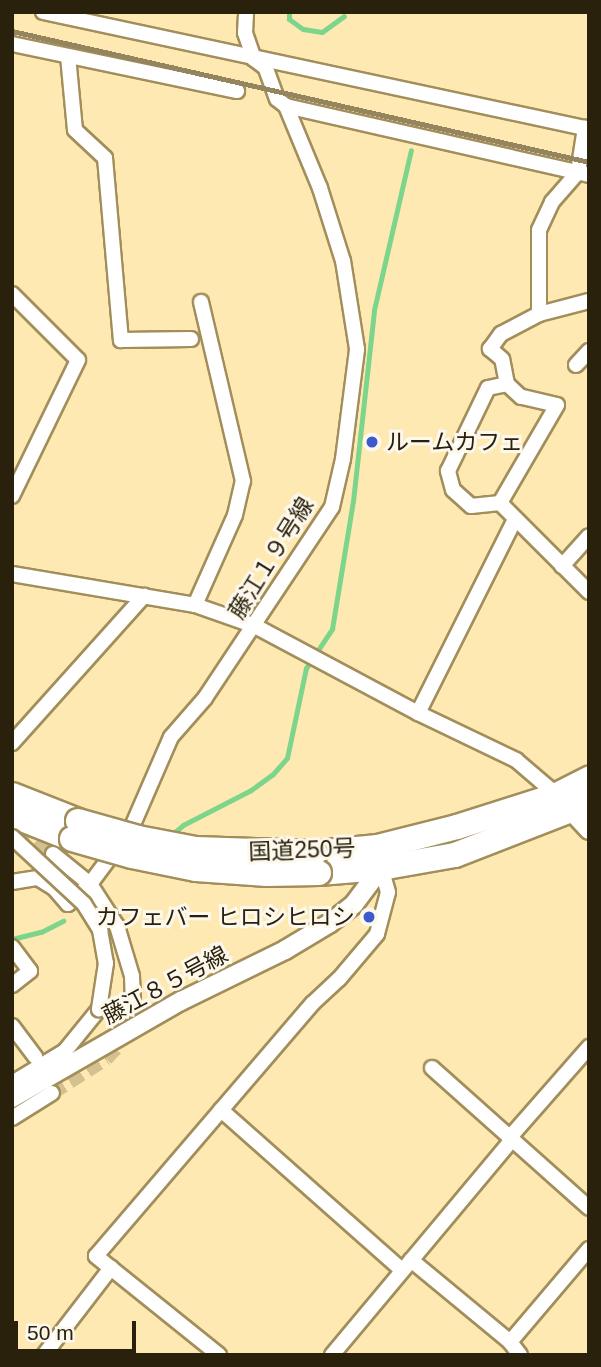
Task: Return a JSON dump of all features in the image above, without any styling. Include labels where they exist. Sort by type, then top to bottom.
[{"type":"highway","name":"国道250号","points":[[12,816],[67,838],[138,838],[196,849],[317,863],[380,857],[457,827],[572,803],[589,779]]},
{"type":"highway","name":"国道250号","points":[[12,795],[67,838]]},
{"type":"street","points":[[43,12],[587,129],[584,174],[552,202],[539,230],[539,314]]},
{"type":"street","name":"藤江１９号線","points":[[12,882],[38,878],[54,888],[68,904],[90,884],[131,829],[171,737],[205,698],[332,507],[345,448],[357,349],[343,261],[320,188],[286,106],[277,99],[266,68],[254,59],[245,33],[246,12]]},
{"type":"street","points":[[12,44],[237,91]]},
{"type":"street","points":[[68,56],[75,130],[104,158],[121,340],[191,339]]},
{"type":"street","points":[[286,106],[584,174]]},
{"type":"street","points":[[12,294],[78,360],[12,496]]},
{"type":"street","points":[[500,503],[557,405],[521,397],[506,384],[502,359],[491,349],[500,334],[539,314],[589,301]]},
{"type":"street","points":[[195,605],[235,515],[243,481],[201,302]]},
{"type":"street","points":[[576,365],[589,351]]},
{"type":"street","points":[[500,503],[471,506],[453,490],[448,471],[488,388],[506,384]]},
{"type":"street","points":[[500,503],[589,592]]},
{"type":"street","points":[[418,713],[515,519]]},
{"type":"street","points":[[562,566],[589,536]]},
{"type":"street","points":[[12,574],[195,605],[255,626],[418,713],[516,760],[572,803],[589,830]]},
{"type":"street","points":[[12,743],[144,596]]},
{"type":"street","points":[[12,837],[84,904],[100,930],[106,963],[99,1009],[65,1051],[12,1083]]},
{"type":"street","points":[[67,838],[90,884],[117,926],[132,976],[133,1003]]},
{"type":"street","points":[[219,1355],[96,1256],[377,934],[388,892],[380,857]]},
{"type":"street","name":"藤江８５号線","points":[[12,1098],[181,1001],[285,950],[330,923],[354,904],[380,857]]},
{"type":"street","points":[[12,985],[30,971],[13,949]]},
{"type":"street","points":[[12,1026],[35,1057]]},
{"type":"street","points":[[332,1355],[509,1143],[510,1137],[589,1047]]},
{"type":"street","points":[[432,1068],[589,1208]]},
{"type":"street","points":[[12,1118],[52,1093]]},
{"type":"street","points":[[221,1110],[514,1350],[589,1249]]},
{"type":"street","points":[[44,1355],[111,1268]]},
{"type":"waterway","points":[[289,12],[289,19],[303,29],[322,32],[344,16]]},
{"type":"waterway","points":[[170,836],[183,825],[251,790],[273,774],[287,758],[306,668],[332,629],[353,501],[374,310],[411,150]]},
{"type":"waterway","points":[[12,939],[41,932],[63,921]]},
{"type":"tunnel","points":[[23,825],[53,854]]},
{"type":"tunnel","points":[[52,1093],[106,1059],[120,1044],[133,1003]]},
{"type":"railway","points":[[12,31],[589,162]]},
{"type":"place","name":"ルームカフェ","points":[[372,442]]},
{"type":"place","name":"カフェバー ヒロシヒロシ","points":[[369,917]]}]
